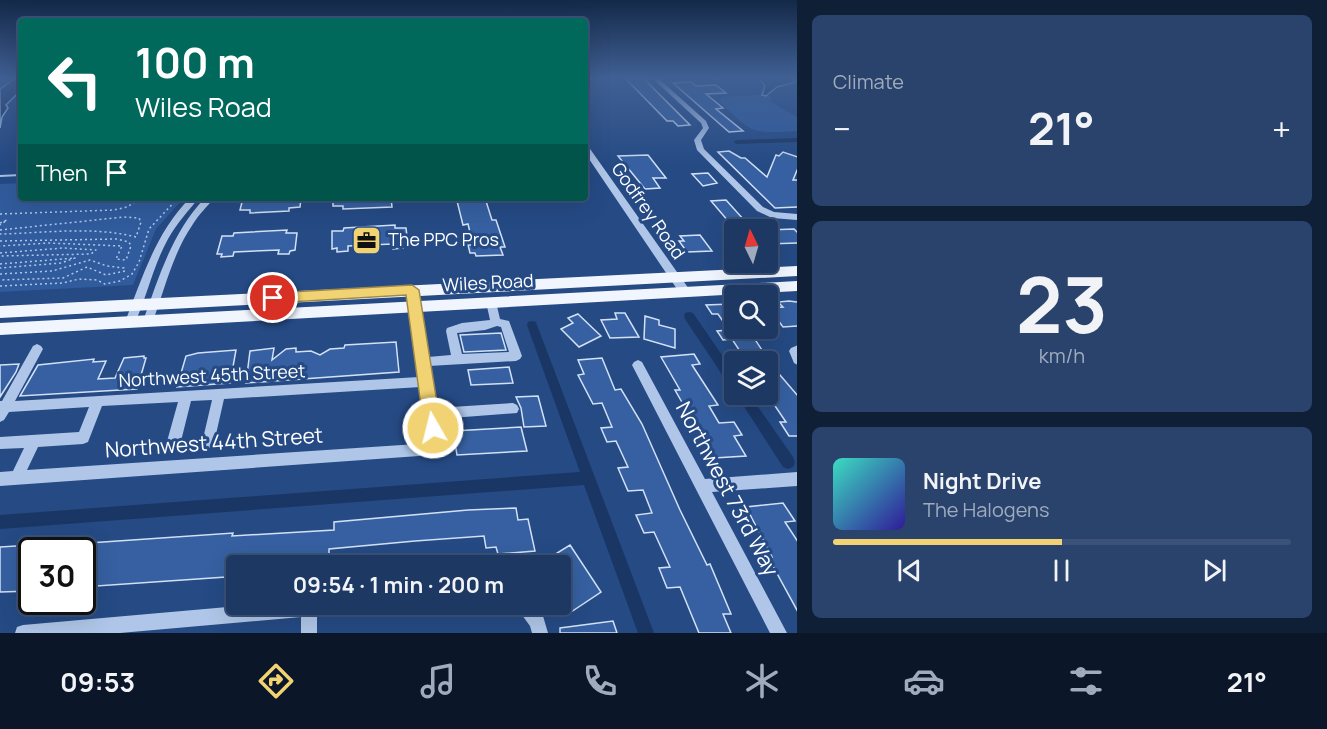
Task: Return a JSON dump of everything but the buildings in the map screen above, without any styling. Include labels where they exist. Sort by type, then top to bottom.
[{"type":"main road","name":"Wiles Road","points":[[0,312],[797,271]]},
{"type":"main road","name":"Wiles Road","points":[[0,329],[797,286]]},
{"type":"street","points":[[688,108],[704,122],[706,128],[698,137],[700,150],[760,209],[772,215],[797,217]]},
{"type":"street","name":"Godfrey Road","points":[[588,155],[685,292]]},
{"type":"street","points":[[130,322],[164,237],[177,217],[192,201]]},
{"type":"street","points":[[148,321],[191,218],[207,201]]},
{"type":"street","points":[[177,217],[191,218]]},
{"type":"street","points":[[154,262],[171,262]]},
{"type":"street","points":[[412,290],[430,414],[513,409]]},
{"type":"street","points":[[490,302],[496,322]]},
{"type":"street","points":[[423,362],[516,356],[505,324],[496,322],[490,326],[456,327],[451,331],[457,356],[455,359]]},
{"type":"street","points":[[2,410],[37,349]]},
{"type":"street","name":"Northwest 73rd Way","points":[[638,365],[779,633]]},
{"type":"street","name":"Northwest 45th Street","points":[[2,410],[98,401],[426,382]]},
{"type":"street","points":[[208,442],[219,394]]},
{"type":"street","points":[[173,445],[186,396]]},
{"type":"street","points":[[0,443],[83,438],[98,401]]},
{"type":"street","name":"Northwest 44th Street","points":[[0,479],[419,450],[428,443],[433,428],[430,414]]},
{"type":"street","points":[[17,478],[34,441]]},
{"type":"street","points":[[702,486],[797,479]]},
{"type":"street","points":[[23,633],[87,630],[238,615]]},
{"type":"street","points":[[309,615],[309,633]]},
{"type":"street","points":[[531,615],[537,622],[540,633]]},
{"type":"path","points":[[0,214],[114,210],[127,207],[136,201]]},
{"type":"path","points":[[0,286],[63,283],[79,279],[97,280],[105,284],[120,281],[132,274],[139,262],[143,242],[149,229],[175,201]]},
{"type":"path","points":[[0,230],[124,217],[139,218],[141,222],[136,237],[120,233],[82,232],[0,234]]},
{"type":"path","points":[[0,241],[117,239],[129,242],[132,246],[126,260],[119,261],[116,259],[122,246],[50,243],[0,246]]},
{"type":"path","points":[[63,248],[96,250],[91,254],[0,254],[63,248]]},
{"type":"path","points":[[0,264],[75,258],[61,263],[0,268]]},
{"type":"path","points":[[0,274],[52,271],[90,260],[107,266],[124,268],[125,271],[117,275],[106,276],[87,267],[63,278],[0,280]]},
{"type":"shaded area","points":[[0,108],[8,108],[2,117],[0,128]]},
{"type":"shaded area","points":[[726,108],[780,108],[797,117],[797,131],[760,131],[738,120]]},
{"type":"shaded area","points":[[18,183],[18,201],[181,201],[156,229],[133,285],[0,292],[0,184]]},
{"type":"waterway","points":[[737,142],[797,140]]},
{"type":"waterway","points":[[0,176],[18,175]]},
{"type":"waterway","points":[[689,316],[724,368]]},
{"type":"waterway","points":[[532,325],[589,478]]},
{"type":"waterway","points":[[749,405],[788,462]]},
{"type":"waterway","points":[[0,522],[589,478]]},
{"type":"waterway","points":[[589,478],[646,633]]},
{"type":"place","name":"The PPC Pros","points":[[367,240]]},
{"type":"route","points":[[273,298],[412,290],[433,428]]}]
